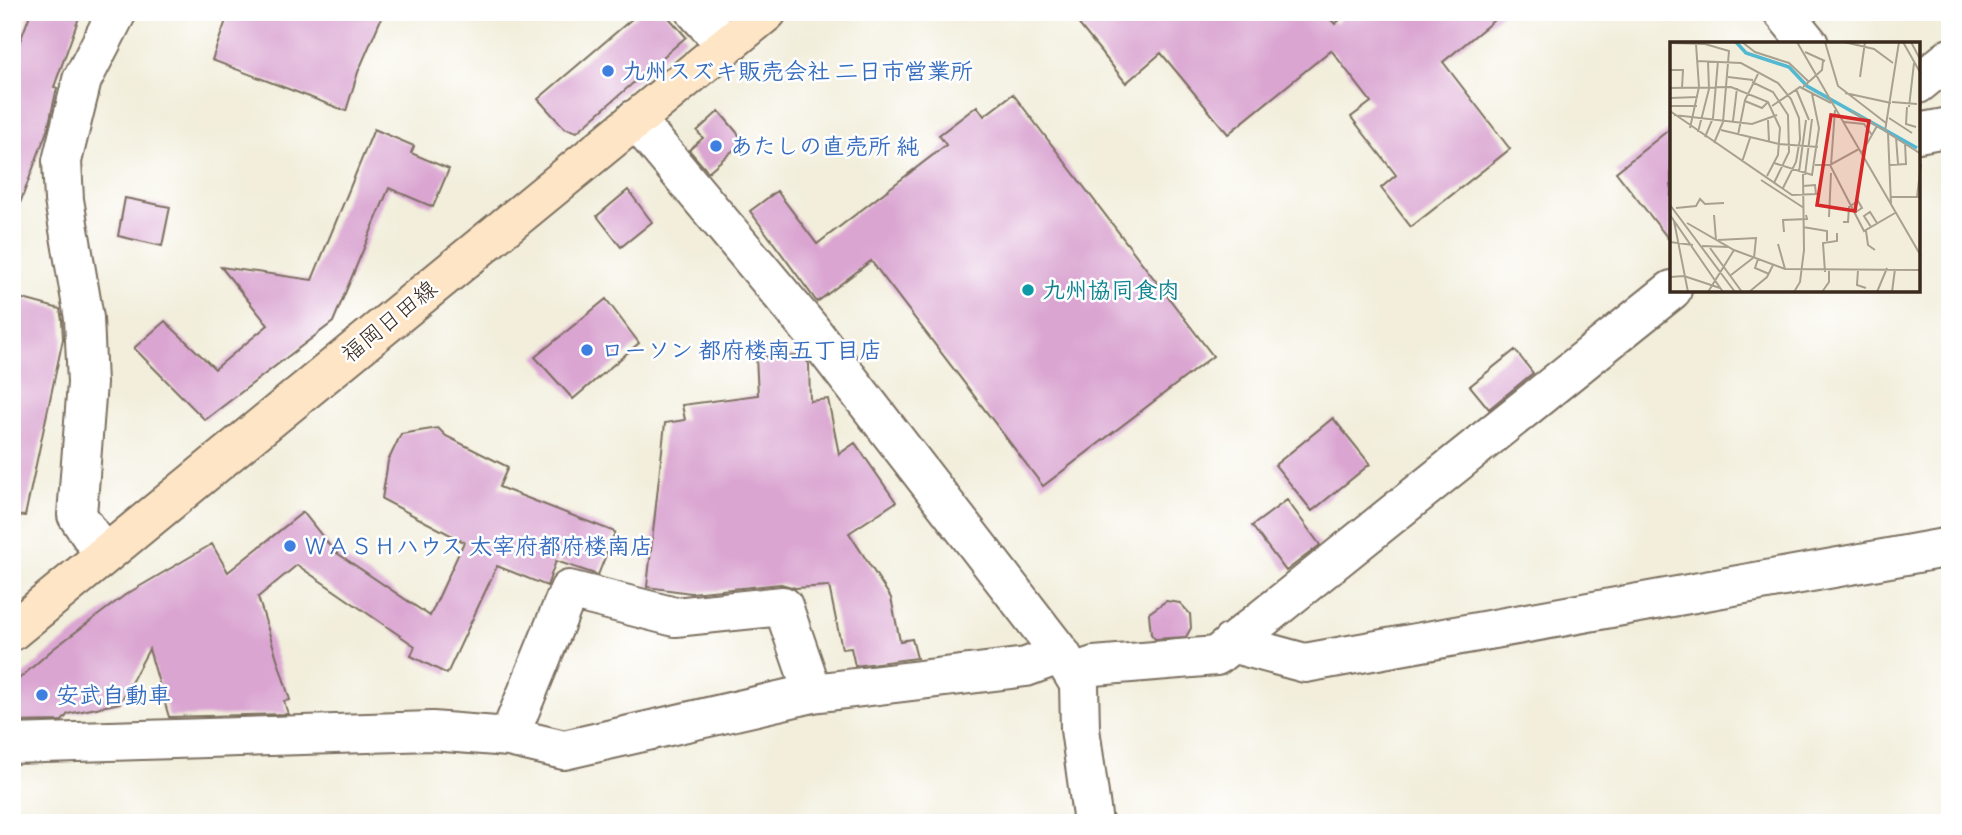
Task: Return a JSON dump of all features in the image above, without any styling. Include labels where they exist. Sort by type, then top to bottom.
[{"type":"main road","name":"福岡日田線","points":[[12,631],[767,12]]},
{"type":"street","points":[[103,554],[77,515],[87,383],[83,318],[64,201],[62,161],[82,80],[117,12]]},
{"type":"street","points":[[696,12],[726,45]]},
{"type":"street","points":[[1783,12],[1807,42]]},
{"type":"street","points":[[1920,82],[1950,58]]},
{"type":"street","points":[[635,119],[811,330],[1067,664],[1079,684],[1080,729],[1093,823]]},
{"type":"street","points":[[1920,133],[1950,127]]},
{"type":"street","points":[[12,744],[419,731],[509,737],[564,750],[813,693],[1026,667],[1067,664],[1094,666],[1216,656],[1670,291]]},
{"type":"street","points":[[1231,643],[1305,663],[1950,547]]},
{"type":"street","points":[[509,737],[569,590],[675,617],[783,606],[813,693]]},
{"type":"building","points":[[31,12],[81,12],[54,87],[57,88],[48,128],[16,214],[12,213],[12,63]]},
{"type":"building","points":[[229,12],[384,12],[358,72],[346,111],[212,60]]},
{"type":"building","name":"九州スズキ販売会社 二日市営業所","points":[[640,12],[664,12],[686,37],[577,132],[564,128],[538,99]]},
{"type":"building","points":[[1069,12],[1324,12],[1335,24],[1349,12],[1504,12],[1443,62],[1510,149],[1411,227],[1381,188],[1396,175],[1351,117],[1371,102],[1331,50],[1228,134],[1161,53],[1126,83]]},
{"type":"building","name":"九州協同食肉","points":[[1013,94],[1213,356],[1043,486],[871,261],[817,302],[750,211],[777,191],[817,244],[946,145],[939,135],[977,106],[984,116]]},
{"type":"building","name":"あたしの直売所 純","points":[[719,111],[744,141],[708,172],[689,150],[703,138],[697,131]]},
{"type":"building","points":[[374,129],[414,146],[411,153],[449,169],[433,207],[389,188],[333,322],[205,420],[134,348],[165,321],[215,369],[268,325],[221,267],[312,280]]},
{"type":"building","points":[[1670,129],[1670,241],[1616,172]]},
{"type":"building","points":[[628,190],[652,222],[621,247],[597,216]]},
{"type":"building","points":[[125,198],[170,207],[162,246],[118,236]]},
{"type":"building","points":[[12,296],[60,309],[62,320],[63,339],[25,516],[12,515]]},
{"type":"building","name":"ローソン 都府楼南五丁目店","points":[[606,299],[639,343],[573,399],[535,357]]},
{"type":"building","points":[[1515,350],[1533,373],[1489,409],[1470,386]]},
{"type":"building","points":[[803,356],[809,364],[810,401],[828,399],[839,454],[855,443],[896,502],[849,533],[891,598],[900,641],[912,639],[917,658],[855,666],[851,648],[842,649],[829,586],[795,588],[781,584],[691,593],[647,587],[665,423],[685,420],[682,405],[758,395],[756,357]]},
{"type":"building","points":[[1333,418],[1370,464],[1312,511],[1275,465]]},
{"type":"building","points":[[438,428],[446,436],[508,467],[499,487],[615,532],[598,575],[556,561],[547,586],[497,566],[447,674],[411,656],[415,646],[297,565],[258,597],[290,700],[284,701],[288,714],[169,717],[149,649],[120,703],[68,714],[62,721],[12,722],[12,685],[53,649],[125,595],[212,544],[228,572],[303,512],[334,551],[430,616],[464,542],[382,499],[388,461],[401,434]]},
{"type":"building","points":[[1287,500],[1320,545],[1286,571],[1252,526]]},
{"type":"building","points":[[1166,601],[1180,603],[1190,614],[1191,628],[1186,637],[1155,639],[1151,634],[1149,613]]},
{"type":"place","name":"九州スズキ販売会社 二日市営業所","points":[[608,71]]},
{"type":"place","name":"あたしの直売所 純","points":[[716,146]]},
{"type":"place","name":"九州協同食肉","points":[[1028,290]]},
{"type":"place","name":"ローソン 都府楼南五丁目店","points":[[587,350]]},
{"type":"place","name":"ＷＡＳＨハウス 太宰府都府楼南店","points":[[290,546]]},
{"type":"place","name":"安武自動車","points":[[42,695]]}]
